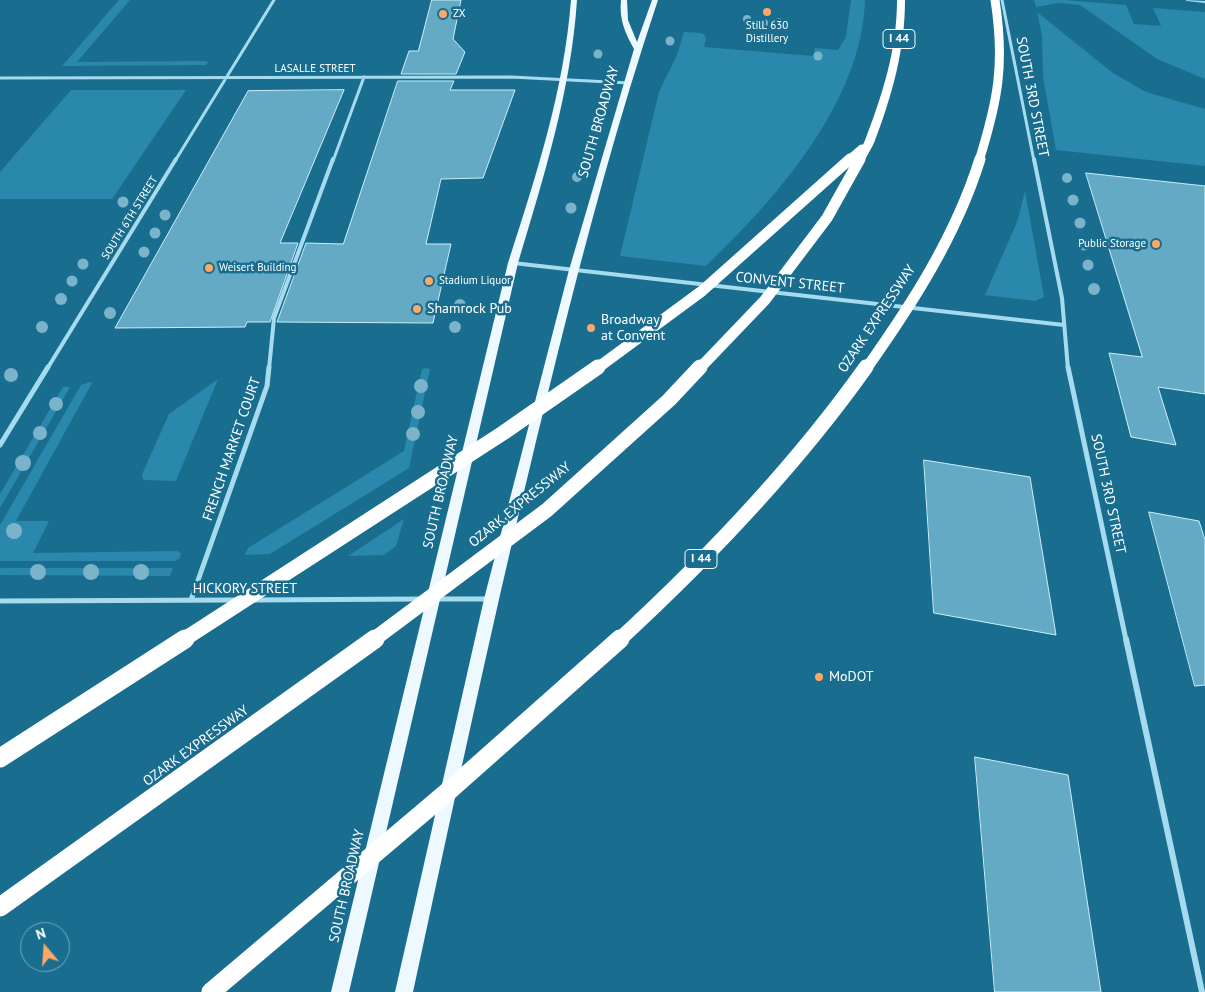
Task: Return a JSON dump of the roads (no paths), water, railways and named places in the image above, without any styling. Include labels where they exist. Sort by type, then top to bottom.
[{"type":"highway","name":"OZARK EXPRESSWAY","points":[[0,907],[362,649],[547,510],[670,400],[764,300],[827,218],[869,143],[885,103],[898,53],[901,16],[900,0]]},
{"type":"highway","name":"OZARK EXPRESSWAY","points":[[211,992],[530,720],[662,599],[780,478],[828,419],[872,361],[913,301],[950,236],[976,175],[998,93],[1001,59],[995,0]]},
{"type":"highway","points":[[0,758],[503,433],[612,358],[702,291],[819,185],[869,143]]},
{"type":"main road","name":"SOUTH BROADWAY","points":[[340,992],[513,263],[542,168],[565,79],[574,0]]},
{"type":"main road","points":[[624,0],[622,12],[625,24],[638,49]]},
{"type":"main road","name":"SOUTH BROADWAY","points":[[404,992],[491,599],[574,270],[630,83],[638,49],[655,0]]},
{"type":"street","name":"SOUTH 6TH STREET","points":[[0,445],[274,0]]},
{"type":"street","name":"SOUTH 3RD STREET","points":[[1002,0],[1062,298],[1069,373],[1202,992]]},
{"type":"street","points":[[1187,0],[1205,2]]},
{"type":"street","name":"LASALLE STREET","points":[[0,78],[364,77],[565,79],[630,83]]},
{"type":"street","name":"FRENCH MARKET COURT","points":[[191,600],[267,386],[274,318],[364,77]]},
{"type":"street","name":"CONVENT STREET","points":[[513,263],[1064,325]]},
{"type":"street","name":"HICKORY STREET","points":[[0,601],[491,599]]},
{"type":"place","name":"StilL 630 Distillery","points":[[767,12]]},
{"type":"place","name":"ZX","points":[[443,14]]},
{"type":"place","name":"Public Storage","points":[[1156,244]]},
{"type":"place","name":"Weisert Building","points":[[209,268]]},
{"type":"place","name":"Stadium Liquor","points":[[429,281]]},
{"type":"place","name":"Shamrock Pub","points":[[417,309]]},
{"type":"place","name":"Broadway at Convent","points":[[591,328]]},
{"type":"place","name":"MoDOT","points":[[819,677]]}]
